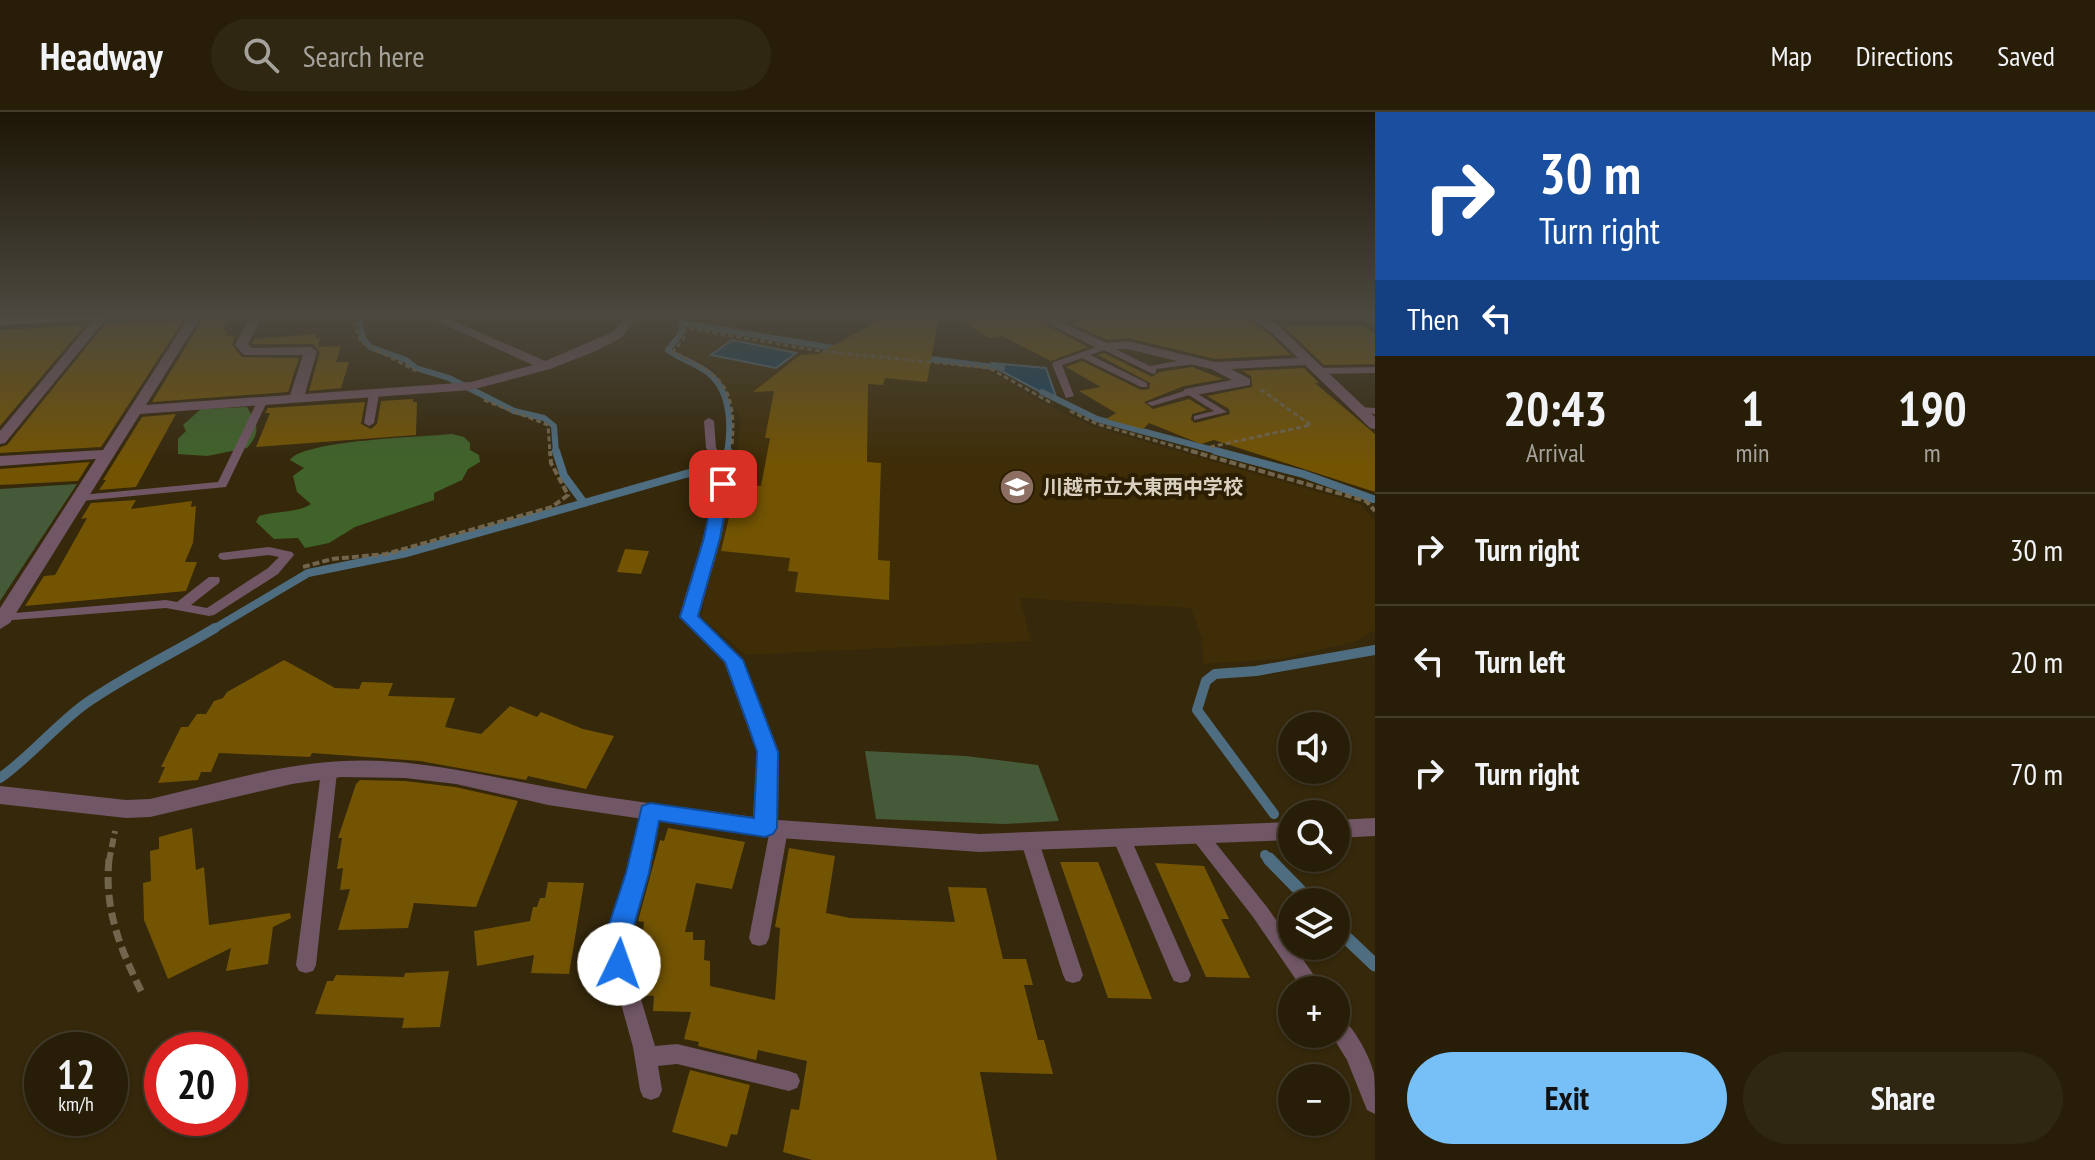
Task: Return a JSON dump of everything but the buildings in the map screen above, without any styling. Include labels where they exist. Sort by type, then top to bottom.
[{"type":"street","points":[[0,440],[63,364]]},
{"type":"street","points":[[2,620],[165,364]]},
{"type":"street","points":[[296,399],[307,364]]},
{"type":"street","points":[[540,364],[545,366]]},
{"type":"street","points":[[136,410],[466,387],[550,364]]},
{"type":"street","points":[[1207,364],[1314,366]]},
{"type":"street","points":[[1312,364],[1375,425]]},
{"type":"street","points":[[1215,366],[1245,382]]},
{"type":"street","points":[[1190,392],[1245,382]]},
{"type":"street","points":[[0,461],[108,454]]},
{"type":"street","points":[[727,467],[712,538],[689,617],[733,660],[768,752],[772,829]]},
{"type":"street","points":[[0,795],[126,809],[150,808],[292,776],[405,770],[456,776],[548,796],[772,829],[980,843],[1278,832]]},
{"type":"street","points":[[1350,828],[1375,827]]},
{"type":"lane","points":[[1057,364],[1069,396]]},
{"type":"lane","points":[[1101,364],[1144,385]]},
{"type":"lane","points":[[1142,364],[1153,369],[1180,364]]},
{"type":"lane","points":[[1314,366],[1375,370]]},
{"type":"lane","points":[[1152,403],[1190,392],[1222,412],[1198,418]]},
{"type":"lane","points":[[369,423],[374,394]]},
{"type":"lane","points":[[81,498],[222,485],[262,402]]},
{"type":"lane","points":[[1359,410],[1375,411]]},
{"type":"lane","points":[[709,421],[711,448],[727,467]]},
{"type":"lane","points":[[2,620],[143,605],[182,605],[209,612],[273,571],[288,555],[269,551],[224,556]]},
{"type":"lane","points":[[182,605],[214,580]]},
{"type":"lane","points":[[306,965],[329,772]]},
{"type":"lane","points":[[650,811],[637,873],[615,946],[651,1090]]},
{"type":"lane","points":[[759,938],[772,829]]},
{"type":"lane","points":[[1200,836],[1260,912],[1304,976]]},
{"type":"lane","points":[[1122,839],[1181,975]]},
{"type":"lane","points":[[1030,842],[1073,975]]},
{"type":"lane","points":[[1350,1046],[1375,1103]]},
{"type":"lane","points":[[645,1057],[677,1054],[789,1081]]},
{"type":"path","points":[[300,568],[332,559],[372,556],[417,546],[552,507],[568,495],[551,463],[548,425],[505,410],[466,387],[408,364]]},
{"type":"path","points":[[699,364],[712,370],[722,383],[735,423],[731,461],[727,467]]},
{"type":"path","points":[[948,364],[989,368],[1044,400],[1097,424],[1366,501],[1375,511]]},
{"type":"path","points":[[1210,447],[1311,425],[1255,385],[1245,382]]},
{"type":"path","points":[[126,809],[111,849],[106,903],[110,926],[142,993]]},
{"type":"shaded area","name":"川越市立大東西中学校","points":[[702,364],[933,364],[986,369],[1042,402],[1092,426],[1360,504],[1375,520],[1375,630],[1355,642],[1280,659],[1203,664],[1202,639],[1191,608],[1020,598],[1031,641],[746,655],[701,617],[736,471],[741,419],[715,370]]},
{"type":"green space","points":[[247,407],[256,432],[247,448],[207,456],[178,454],[178,439],[186,431],[183,425],[201,409]]},
{"type":"green space","points":[[452,434],[464,437],[470,443],[470,450],[479,455],[480,462],[468,469],[462,480],[434,493],[434,500],[355,527],[329,543],[305,548],[298,538],[274,539],[256,522],[259,516],[311,504],[297,492],[293,476],[304,468],[290,460],[300,453],[339,444]]},
{"type":"green space","points":[[77,484],[0,601],[0,489]]},
{"type":"green space","points":[[865,751],[966,756],[1038,765],[1059,821],[1005,824],[876,819]]},
{"type":"water","points":[[756,364],[781,364],[776,368]]},
{"type":"water","points":[[992,364],[1046,368],[1056,397],[1052,398]]},
{"type":"waterway","points":[[411,364],[449,378],[514,411],[544,418],[554,426],[556,453]]},
{"type":"waterway","points":[[693,364],[711,375],[724,394],[729,417],[727,453]]},
{"type":"waterway","points":[[969,364],[1002,368]]},
{"type":"waterway","points":[[1042,392],[1097,419],[1224,453]]},
{"type":"waterway","points":[[556,451],[564,476],[584,503]]},
{"type":"waterway","points":[[727,455],[728,451]]},
{"type":"waterway","points":[[1216,451],[1303,474],[1373,499]]},
{"type":"waterway","points":[[584,503],[717,465]]},
{"type":"waterway","points":[[212,630],[308,573],[407,553],[584,503]]},
{"type":"waterway","points":[[0,778],[85,704],[215,628]]},
{"type":"waterway","points":[[1274,814],[1197,710],[1206,681],[1215,674],[1256,671],[1375,650]]},
{"type":"waterway","points":[[1265,855],[1269,859]]},
{"type":"waterway","points":[[1269,859],[1297,888]]},
{"type":"waterway","points":[[1350,941],[1375,965]]},
{"type":"place","name":"川越市立大東西中学校","points":[[1017,487]]},
{"type":"route","points":[[619,964],[615,946],[637,873],[650,811],[765,828],[768,752],[733,660],[689,617],[712,538],[723,484]]}]
